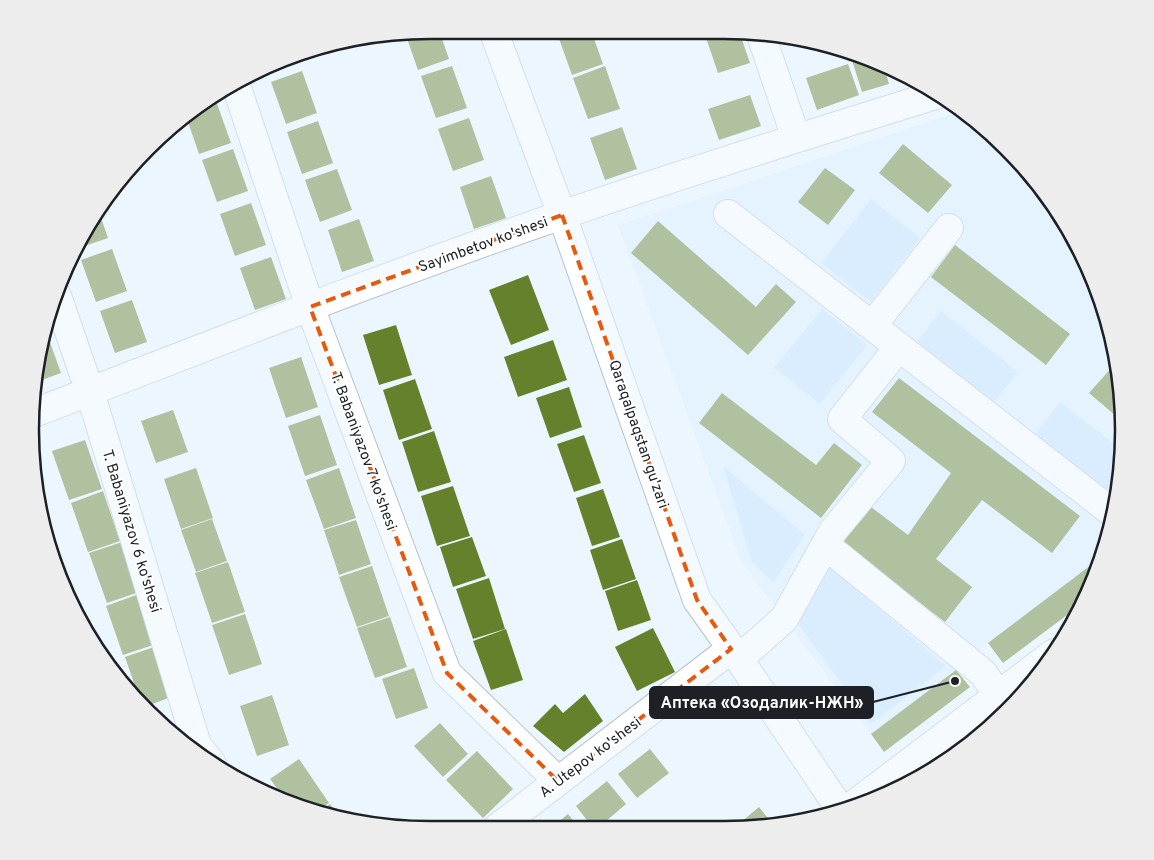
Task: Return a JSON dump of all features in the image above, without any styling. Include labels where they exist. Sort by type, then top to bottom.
[{"type":"street","name":"Qaraqalpaqstan gu'zari","points":[[496,39],[562,215],[697,600],[836,804]]},
{"type":"street","points":[[763,41],[796,138]]},
{"type":"street","name":"T. Babaniyazov 7 ko'shesi","points":[[237,89],[310,307],[447,673],[558,781]]},
{"type":"street","name":"Sayimbetov ko'shesi","points":[[40,411],[310,307],[562,215],[796,138],[929,97]]},
{"type":"street","points":[[728,214],[1107,509]]},
{"type":"street","points":[[872,326],[949,228]]},
{"type":"street","name":"T. Babaniyazov 6 ko'shesi","points":[[60,304],[90,392],[196,743]]},
{"type":"street","name":"A. Utepov ko'shesi","points":[[506,821],[558,781],[784,619],[833,532],[891,461],[842,419],[898,346]]},
{"type":"street","points":[[825,545],[983,673],[998,695]]},
{"type":"street","points":[[870,793],[1034,668]]},
{"type":"highlighted area","points":[[562,215],[697,600],[731,649],[558,781],[447,673],[310,307]]},
{"type":"shaded area","points":[[953,114],[962,120],[1001,153],[1049,213],[1075,257],[1102,329],[1112,379],[1115,430],[1114,456],[1108,506],[1090,566],[871,734],[742,563],[618,225]]},
{"type":"shaded area","points":[[871,199],[920,238],[871,302],[821,263]]},
{"type":"shaded area","points":[[822,309],[867,345],[820,404],[774,368]]},
{"type":"shaded area","points":[[941,311],[1018,372],[993,404],[916,343]]},
{"type":"shaded area","points":[[1060,402],[1114,444],[1110,493],[1035,434]]},
{"type":"shaded area","points":[[723,466],[805,535],[773,583],[752,562]]},
{"type":"shaded area","points":[[830,567],[946,666],[871,724],[796,621]]},
{"type":"building","points":[[442,39],[449,59],[418,70],[407,40]]},
{"type":"building","points":[[559,39],[594,39],[603,64],[572,75]]},
{"type":"building","points":[[706,39],[742,40],[750,63],[718,73]]},
{"type":"building","points":[[852,61],[886,74],[889,84],[862,92]]},
{"type":"building","points":[[848,64],[859,95],[817,110],[806,78]]},
{"type":"building","points":[[452,66],[467,108],[436,118],[421,76]]},
{"type":"building","points":[[605,66],[620,109],[588,119],[573,78]]},
{"type":"building","points":[[302,71],[317,113],[286,124],[271,82]]},
{"type":"building","points":[[750,95],[761,126],[719,140],[708,109]]},
{"type":"building","points":[[217,103],[231,143],[199,154],[188,123]]},
{"type":"building","points":[[469,118],[484,160],[453,171],[438,129]]},
{"type":"building","points":[[318,121],[333,163],[302,174],[287,132]]},
{"type":"building","points":[[622,127],[637,169],[605,180],[590,138]]},
{"type":"building","points":[[903,144],[952,185],[928,213],[879,173]]},
{"type":"building","points":[[233,149],[248,191],[217,202],[202,160]]},
{"type":"building","points":[[825,168],[855,190],[828,225],[798,202]]},
{"type":"building","points":[[337,169],[352,210],[320,222],[305,180]]},
{"type":"building","points":[[491,176],[506,218],[474,229],[460,187]]},
{"type":"building","points":[[251,203],[266,245],[235,256],[220,214]]},
{"type":"building","points":[[101,219],[108,238],[85,246]]},
{"type":"building","points":[[359,219],[374,261],[342,272],[328,230]]},
{"type":"building","points":[[658,221],[756,307],[776,284],[796,302],[748,355],[631,253]]},
{"type":"building","points":[[955,245],[1070,334],[1046,365],[931,277]]},
{"type":"building","points":[[112,249],[127,291],[96,302],[81,260]]},
{"type":"building","points":[[271,257],[286,299],[255,310],[240,268]]},
{"type":"building","points":[[528,275],[549,330],[511,345],[489,290]]},
{"type":"building","points":[[132,300],[147,342],[115,353],[100,311]]},
{"type":"building","points":[[396,325],[412,375],[379,385],[363,335]]},
{"type":"building","points":[[49,340],[61,373],[42,380]]},
{"type":"building","points":[[553,340],[567,380],[518,397],[504,357]]},
{"type":"building","points":[[301,357],[318,407],[286,418],[269,368]]},
{"type":"building","points":[[1110,369],[1114,415],[1089,393]]},
{"type":"building","points":[[899,378],[1080,516],[1052,553],[982,500],[936,559],[972,587],[945,622],[838,541],[867,504],[908,535],[951,473],[872,412]]},
{"type":"building","points":[[415,379],[432,429],[399,440],[383,390]]},
{"type":"building","points":[[569,387],[582,427],[550,438],[536,398]]},
{"type":"building","points":[[722,393],[816,465],[834,443],[862,465],[821,518],[699,423]]},
{"type":"building","points":[[173,410],[188,452],[156,463],[141,421]]},
{"type":"building","points":[[320,415],[337,465],[305,476],[288,426]]},
{"type":"building","points":[[434,431],[451,482],[418,492],[402,442]]},
{"type":"building","points":[[584,435],[601,483],[574,492],[557,444]]},
{"type":"building","points":[[85,440],[102,489],[69,500],[52,451]]},
{"type":"building","points":[[196,468],[213,518],[181,529],[164,479]]},
{"type":"building","points":[[339,468],[356,518],[324,529],[306,480]]},
{"type":"building","points":[[453,486],[470,536],[437,546],[421,496]]},
{"type":"building","points":[[603,489],[620,537],[592,546],[576,498]]},
{"type":"building","points":[[103,491],[120,541],[88,552],[71,503]]},
{"type":"building","points":[[212,519],[227,561],[196,572],[181,530]]},
{"type":"building","points":[[356,520],[371,564],[339,575],[324,530]]},
{"type":"building","points":[[472,537],[486,576],[453,587],[440,547]]},
{"type":"building","points":[[622,539],[636,579],[603,590],[590,550]]},
{"type":"building","points":[[122,542],[139,592],[107,603],[89,553]]},
{"type":"building","points":[[228,562],[245,612],[212,623],[195,573]]},
{"type":"building","points":[[372,566],[389,616],[357,627],[339,577]]},
{"type":"building","points":[[1090,566],[1070,613],[1003,663],[988,643]]},
{"type":"building","points":[[489,578],[505,629],[473,639],[456,589]]},
{"type":"building","points":[[637,580],[651,620],[618,631],[605,591]]},
{"type":"building","points":[[139,594],[156,644],[123,655],[106,606]]},
{"type":"building","points":[[245,614],[262,664],[229,675],[212,625]]},
{"type":"building","points":[[390,617],[407,667],[375,678],[357,628]]},
{"type":"building","points":[[653,628],[675,672],[637,691],[615,647]]},
{"type":"building","points":[[506,629],[523,680],[491,690],[473,641]]},
{"type":"building","points":[[157,646],[174,696],[151,705],[136,688],[125,657]]},
{"type":"building","points":[[414,668],[428,708],[396,719],[382,679]]},
{"type":"building","points":[[956,670],[970,687],[884,752],[871,734]]},
{"type":"building","points":[[585,694],[603,721],[564,752],[533,726],[555,704],[563,713]]},
{"type":"building","points":[[272,695],[289,745],[257,756],[240,706]]},
{"type":"building","points":[[440,723],[468,754],[443,777],[414,746]]},
{"type":"building","points":[[650,749],[669,773],[637,798],[618,774]]},
{"type":"building","points":[[477,751],[513,789],[483,818],[446,780]]},
{"type":"building","points":[[299,759],[329,803],[324,806],[280,791],[270,779]]},
{"type":"building","points":[[607,781],[626,804],[606,821],[588,821],[576,806]]},
{"type":"building","points":[[330,804],[334,809],[329,808],[326,807]]},
{"type":"building","points":[[759,807],[768,819],[750,820],[743,820]]},
{"type":"building","points":[[568,814],[574,821],[560,821]]},
{"type":"place","name":"Аптека «Озодалик-НЖН»","points":[[955,681]]}]
